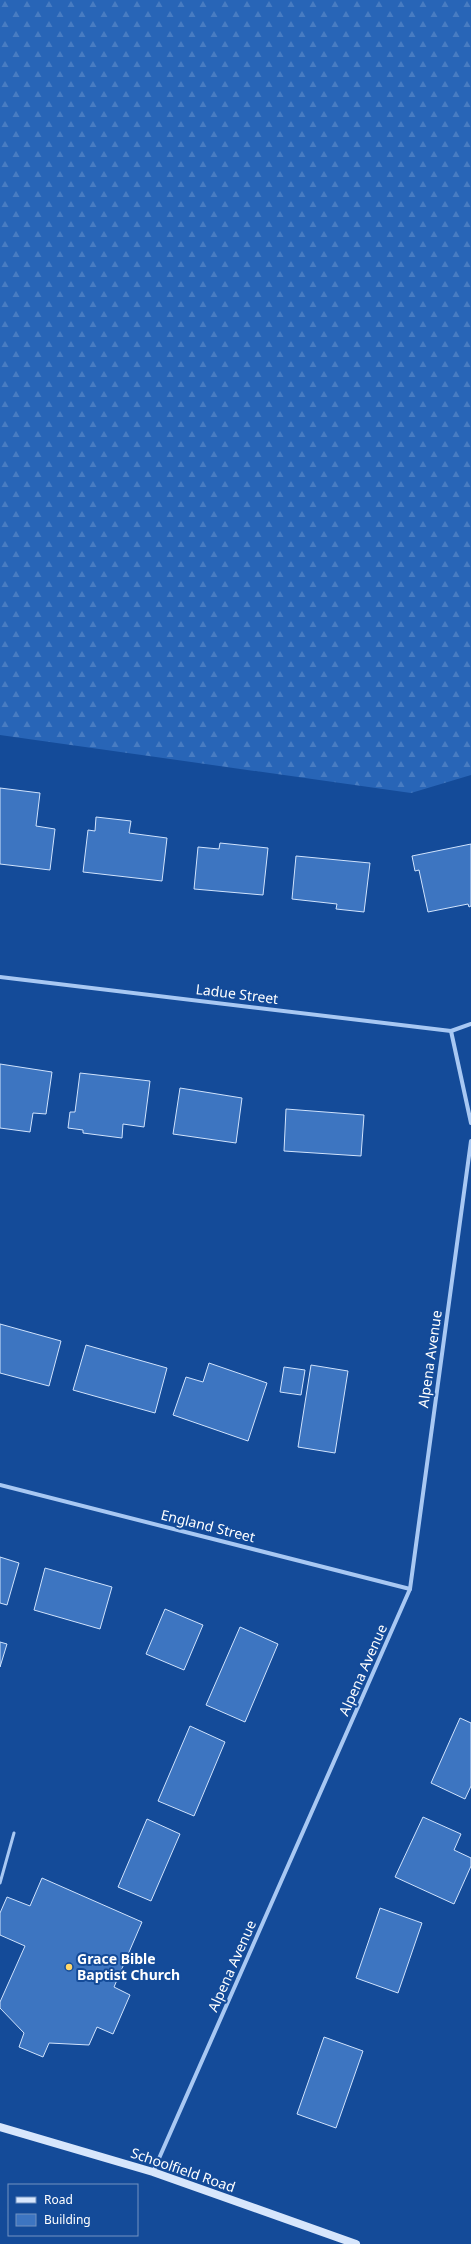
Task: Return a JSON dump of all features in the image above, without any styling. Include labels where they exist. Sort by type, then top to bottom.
[{"type":"street","name":"Ladue Street","points":[[0,977],[451,1031],[471,1024]]},
{"type":"street","points":[[451,1031],[471,1123]]},
{"type":"street","name":"Alpena Avenue","points":[[153,2172],[410,1589],[471,1141]]},
{"type":"street","name":"England Street","points":[[0,1485],[410,1589]]},
{"type":"street","name":"Schoolfield Road","points":[[0,2127],[153,2172],[356,2244]]},
{"type":"lane","points":[[0,1883],[14,1833]]},
{"type":"green space","points":[[0,0],[471,0],[471,775],[411,793],[0,735]]},
{"type":"building","points":[[0,788],[40,793],[36,826],[55,829],[50,870],[0,864]]},
{"type":"building","points":[[96,817],[131,821],[129,833],[167,838],[162,881],[83,872],[88,830],[95,831]]},
{"type":"building","points":[[220,843],[268,848],[263,895],[194,889],[198,847],[219,849]]},
{"type":"building","points":[[471,844],[471,906],[469,907],[468,904],[428,912],[419,870],[415,871],[412,856]]},
{"type":"building","points":[[296,856],[370,863],[364,912],[336,909],[337,904],[292,899]]},
{"type":"building","points":[[0,1064],[52,1072],[46,1114],[33,1113],[30,1132],[0,1128]]},
{"type":"building","points":[[80,1073],[150,1081],[144,1127],[123,1124],[122,1138],[83,1133],[83,1130],[68,1128],[70,1112],[75,1112]]},
{"type":"building","points":[[180,1088],[242,1098],[236,1143],[173,1134]]},
{"type":"building","points":[[286,1109],[364,1115],[361,1156],[284,1151]]},
{"type":"building","points":[[0,1324],[61,1341],[49,1386],[0,1373]]},
{"type":"building","points":[[86,1345],[167,1368],[155,1413],[73,1390]]},
{"type":"building","points":[[209,1363],[267,1383],[248,1441],[173,1415],[186,1377],[203,1382]]},
{"type":"building","points":[[311,1365],[348,1371],[335,1453],[298,1447]]},
{"type":"building","points":[[284,1367],[305,1370],[301,1395],[280,1392]]},
{"type":"building","points":[[0,1557],[19,1563],[7,1605],[0,1603]]},
{"type":"building","points":[[45,1568],[112,1587],[100,1629],[34,1610]]},
{"type":"building","points":[[165,1609],[203,1625],[184,1670],[146,1654]]},
{"type":"building","points":[[240,1627],[278,1644],[245,1722],[206,1705]]},
{"type":"building","points":[[0,1642],[7,1644],[0,1667]]},
{"type":"building","points":[[460,1718],[471,1723],[471,1786],[465,1799],[431,1783]]},
{"type":"building","points":[[190,1726],[225,1742],[194,1816],[158,1801]]},
{"type":"building","points":[[423,1817],[461,1834],[454,1850],[471,1858],[471,1866],[454,1904],[395,1877]]},
{"type":"building","points":[[147,1819],[180,1834],[151,1901],[118,1887]]},
{"type":"building","name":"Grace Bible Baptist Church","points":[[42,1878],[142,1922],[114,1987],[130,1995],[113,2034],[97,2027],[89,2045],[49,2043],[43,2057],[19,2047],[24,2033],[0,2008],[0,2002],[25,1946],[0,1935],[0,1913],[7,1897],[30,1906]]},
{"type":"building","points":[[380,1908],[422,1923],[398,1993],[356,1978]]},
{"type":"building","points":[[324,2037],[363,2051],[336,2128],[297,2114]]},
{"type":"place","name":"Grace Bible Baptist Church","points":[[69,1967]]}]
